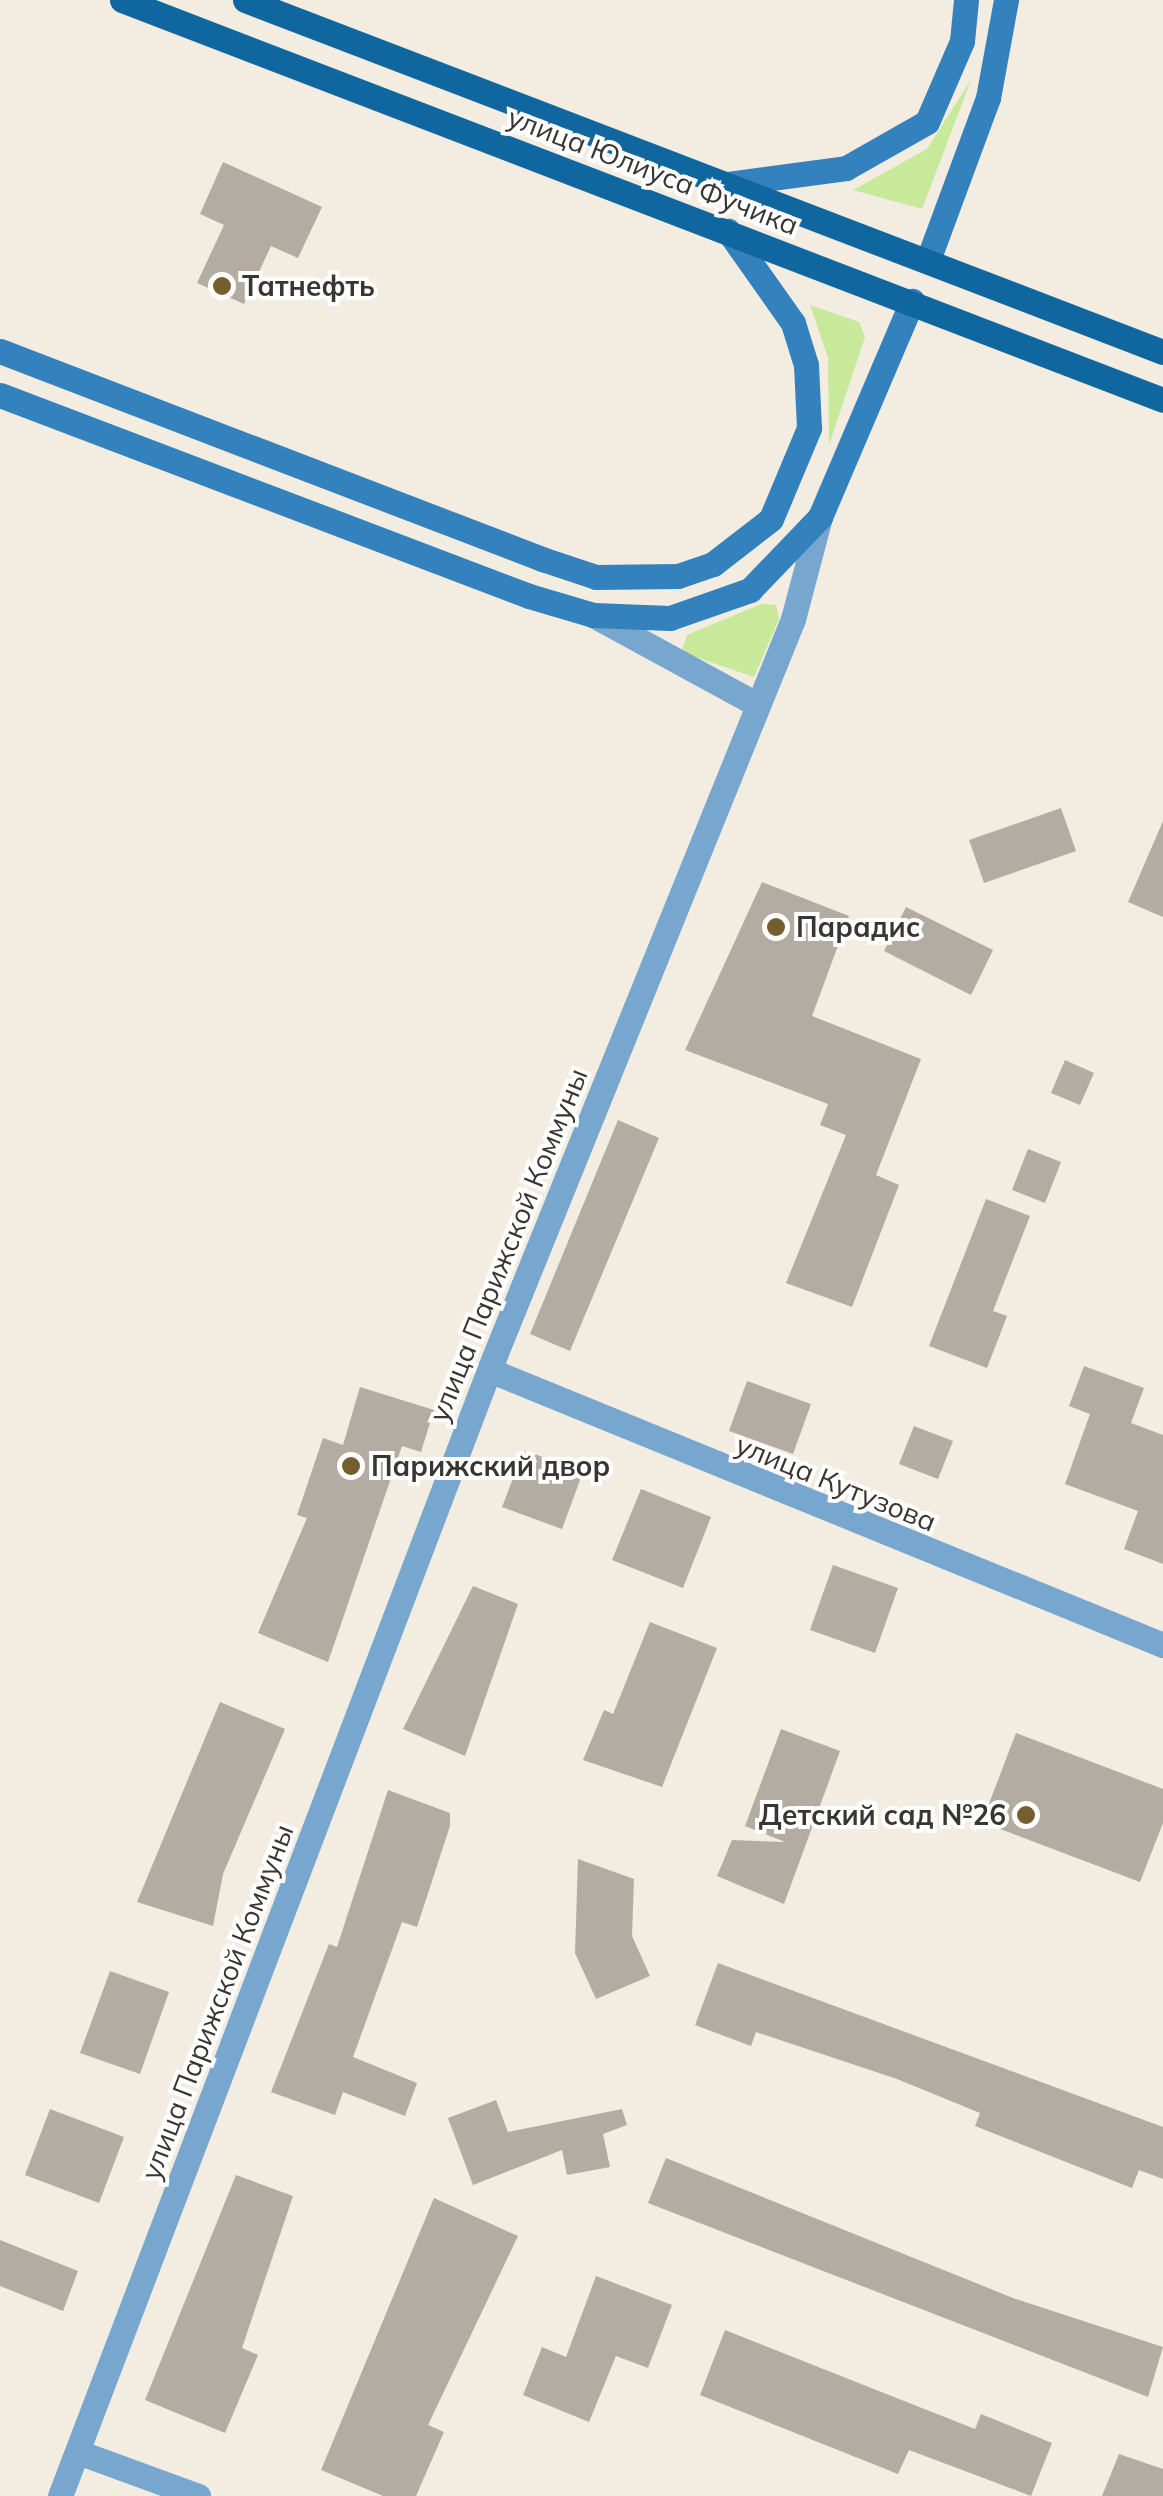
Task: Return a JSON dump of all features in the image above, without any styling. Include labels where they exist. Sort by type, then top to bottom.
[{"type":"main road","name":"улица Юлиуса Фучика","points":[[122,0],[1163,400]]},
{"type":"main road","name":"улица Юлиуса Фучика","points":[[245,0],[1163,352]]},
{"type":"main road","points":[[728,184],[846,168],[927,122],[962,41],[966,0]]},
{"type":"main road","points":[[928,260],[1004,45],[1006,0]]},
{"type":"main road","points":[[0,351],[596,577],[678,576],[724,556],[771,518],[809,428],[793,324],[728,231]]},
{"type":"main road","name":"улица Парижской Коммуны","points":[[820,516],[912,301]]},
{"type":"main road","points":[[0,395],[594,614],[636,621],[714,607],[783,563],[820,516]]},
{"type":"street","name":"улица Парижской Коммуны","points":[[60,2496],[489,1370],[758,705],[820,516]]},
{"type":"street","points":[[594,614],[758,705]]},
{"type":"street","name":"улица Кутузова","points":[[489,1370],[1163,1645]]},
{"type":"street","points":[[78,2452],[198,2496]]},
{"type":"green space","points":[[971,80],[922,209],[853,190],[927,149]]},
{"type":"green space","points":[[810,305],[859,322],[865,337],[829,445],[828,358]]},
{"type":"green space","points":[[761,604],[776,605],[779,619],[754,677],[681,652],[687,635]]},
{"type":"building","points":[[223,162],[322,207],[298,258],[271,246],[244,304],[197,283],[224,225],[200,214]]},
{"type":"building","points":[[1061,808],[1076,851],[984,883],[969,840]]},
{"type":"building","points":[[1163,821],[1163,917],[1128,902]]},
{"type":"building","points":[[762,882],[849,916],[812,1016],[921,1059],[876,1175],[899,1185],[852,1307],[786,1283],[846,1135],[820,1125],[828,1104],[685,1050]]},
{"type":"building","points":[[906,907],[993,950],[971,995],[884,951]]},
{"type":"building","points":[[1065,1060],[1094,1073],[1080,1105],[1051,1093]]},
{"type":"building","points":[[618,1120],[659,1138],[570,1351],[530,1334]]},
{"type":"building","points":[[1028,1149],[1061,1162],[1045,1203],[1012,1190]]},
{"type":"building","points":[[986,1199],[1030,1216],[993,1311],[1007,1316],[987,1368],[929,1346]]},
{"type":"building","points":[[1084,1366],[1144,1388],[1131,1423],[1163,1435],[1163,1564],[1124,1549],[1138,1511],[1065,1484],[1090,1414],[1069,1406]]},
{"type":"building","points":[[747,1381],[811,1404],[793,1454],[729,1431]]},
{"type":"building","points":[[360,1387],[434,1410],[421,1452],[402,1446],[328,1662],[258,1633],[307,1518],[297,1515],[323,1438],[343,1445]]},
{"type":"building","points":[[914,1426],[953,1441],[938,1479],[899,1464]]},
{"type":"building","points":[[524,1450],[583,1472],[562,1529],[502,1507]]},
{"type":"building","points":[[641,1489],[711,1517],[683,1588],[612,1560]]},
{"type":"building","points":[[833,1565],[898,1588],[875,1653],[810,1630]]},
{"type":"building","points":[[473,1586],[518,1604],[465,1756],[403,1729]]},
{"type":"building","points":[[650,1622],[717,1648],[662,1787],[583,1760],[604,1710],[613,1714]]},
{"type":"building","points":[[220,1702],[285,1729],[223,1874],[213,1926],[137,1902]]},
{"type":"building","points":[[781,1729],[840,1751],[784,1904],[717,1876],[732,1840],[785,1842],[745,1826]]},
{"type":"building","points":[[1016,1733],[1163,1789],[1163,1823],[1140,1882],[982,1822]]},
{"type":"building","points":[[388,1790],[450,1813],[450,1826],[417,1927],[402,1922],[353,2057],[417,2083],[405,2116],[343,2092],[335,2115],[271,2092],[329,1944],[337,1947]]},
{"type":"building","points":[[578,1859],[634,1879],[632,1936],[650,1976],[596,1999],[575,1953]]},
{"type":"building","points":[[718,1963],[1163,2127],[1163,2179],[1139,2170],[1132,2188],[975,2126],[980,2113],[897,2079],[756,2032],[751,2046],[695,2025]]},
{"type":"building","points":[[110,1971],[169,1992],[140,2074],[80,2053]]},
{"type":"building","points":[[496,2100],[508,2132],[622,2109],[627,2125],[603,2134],[610,2167],[567,2175],[562,2150],[473,2185],[448,2118]]},
{"type":"building","points":[[50,2109],[124,2137],[99,2203],[25,2175]]},
{"type":"building","points":[[666,2158],[1013,2298],[1163,2347],[1148,2397],[648,2203]]},
{"type":"building","points":[[236,2175],[293,2196],[242,2348],[258,2355],[225,2433],[145,2400]]},
{"type":"building","points":[[434,2198],[518,2236],[428,2425],[444,2432],[416,2496],[383,2496],[321,2470]]},
{"type":"building","points":[[0,2240],[78,2271],[63,2311],[0,2286]]},
{"type":"building","points":[[596,2276],[672,2305],[648,2368],[616,2356],[589,2422],[523,2395],[542,2347],[566,2357]]},
{"type":"building","points":[[725,2330],[975,2429],[981,2414],[1052,2443],[1031,2496],[909,2450],[898,2474],[700,2395]]},
{"type":"building","points":[[1119,2454],[1163,2469],[1163,2496],[1102,2496]]},
{"type":"place","name":"Татнефть","points":[[222,286]]},
{"type":"place","name":"Парадис","points":[[776,927]]},
{"type":"place","name":"Парижский двор","points":[[351,1466]]},
{"type":"place","name":"Детский сад №26","points":[[1026,1815]]}]
